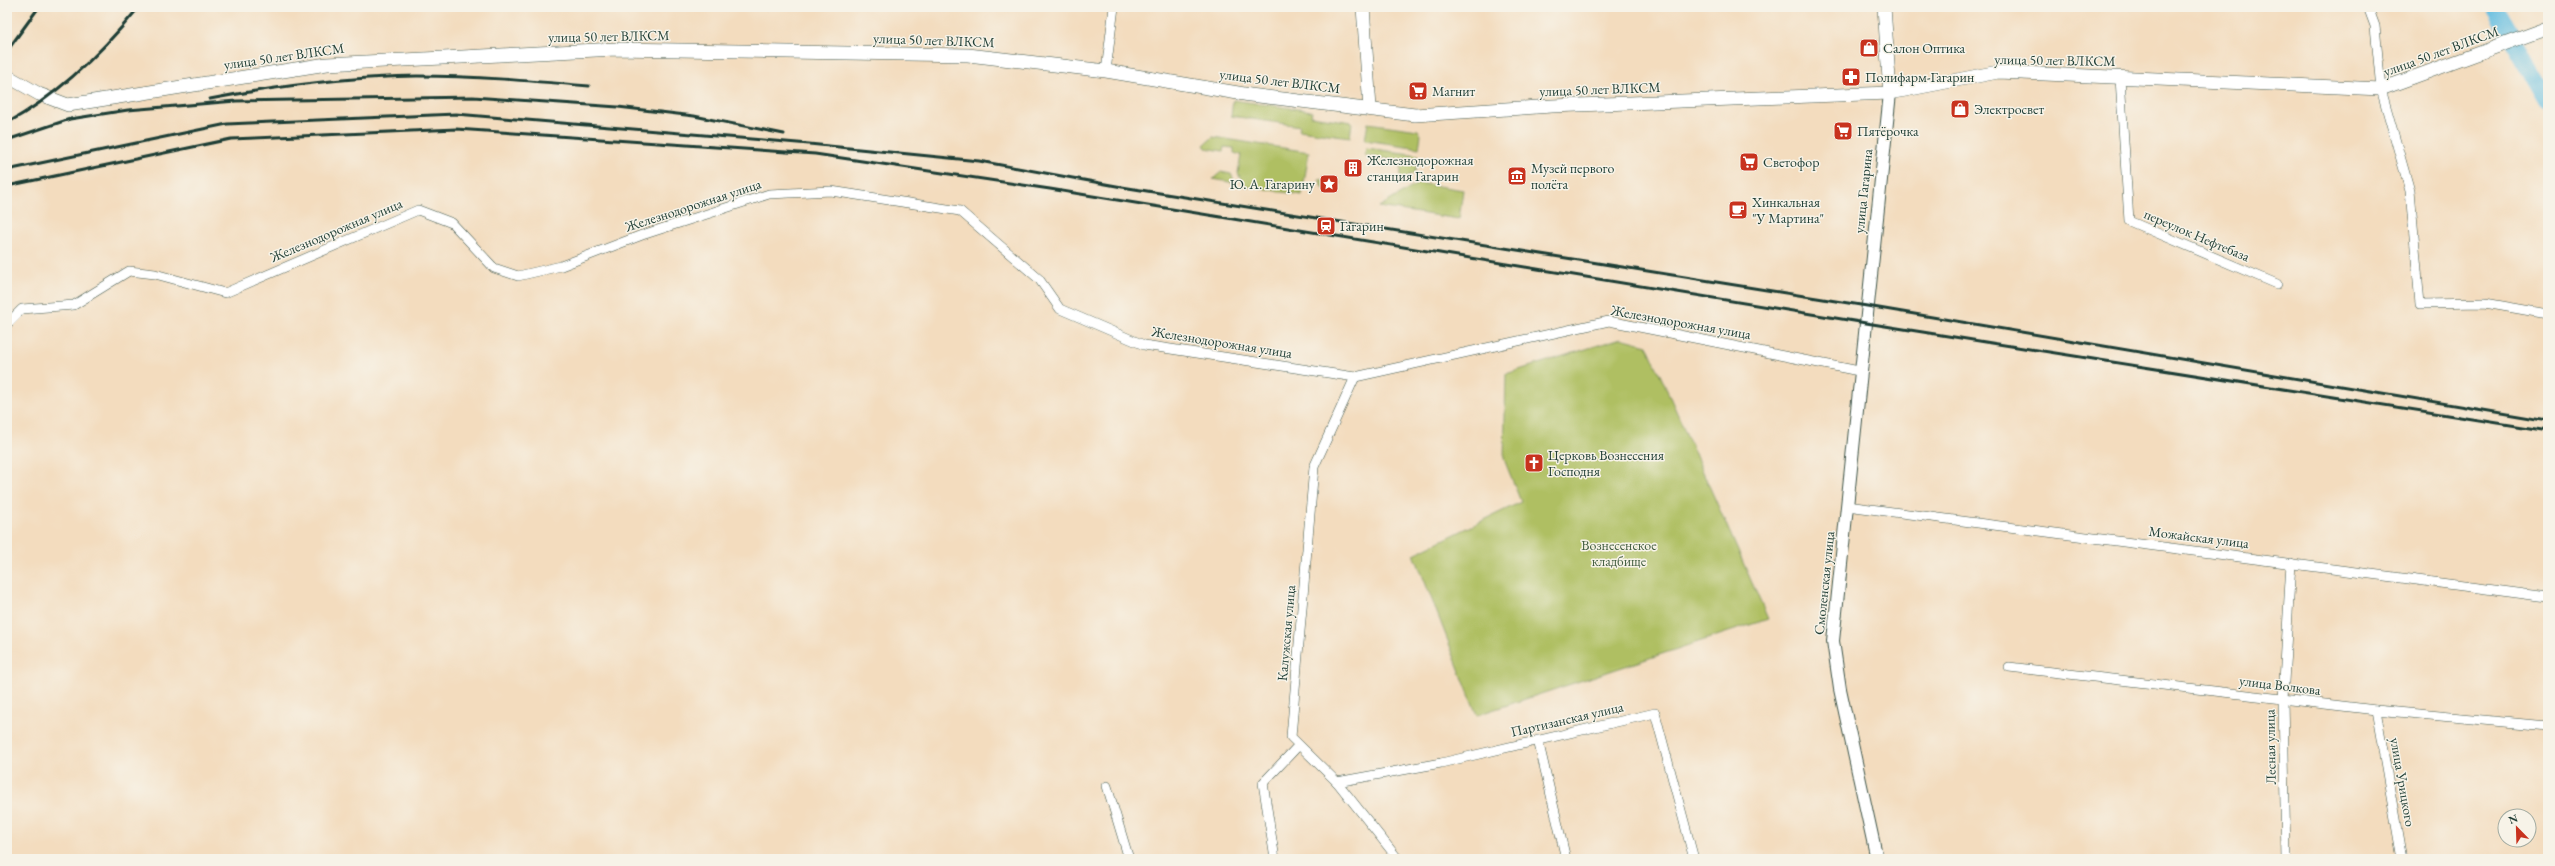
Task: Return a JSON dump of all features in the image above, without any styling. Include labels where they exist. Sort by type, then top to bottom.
[{"type":"main road","points":[[1364,7],[1370,108]]},
{"type":"main road","name":"улица Гагарина","points":[[1884,7],[1890,93]]},
{"type":"main road","name":"улица 50 лет ВЛКСМ","points":[[7,76],[39,94],[68,105],[327,64],[616,49],[968,55],[1106,71],[1250,95],[1370,108],[1415,115],[1552,106],[1890,93],[1998,72],[2381,89],[2497,48],[2548,28]]},
{"type":"street","points":[[1106,71],[1114,7]]},
{"type":"street","points":[[2368,7],[2375,26],[2381,89],[2410,191],[2420,304],[2485,304],[2548,314]]},
{"type":"street","name":"переулок Нефтебаза","points":[[2120,78],[2129,221],[2277,284]]},
{"type":"street","name":"улица Гагарина","points":[[1867,306],[1890,93]]},
{"type":"street","name":"Железнодорожная улица","points":[[7,324],[22,309],[74,305],[103,289],[129,271],[155,274],[225,293],[418,210],[452,223],[494,268],[518,276],[561,266],[642,235],[769,194],[831,191],[960,211],[1039,279],[1060,309],[1144,345],[1355,377],[1609,321],[1860,371]]},
{"type":"street","name":"Смоленская улица","points":[[1867,306],[1833,641],[1840,689],[1877,859]]},
{"type":"street","name":"Калужская улица","points":[[1355,377],[1314,468],[1291,737],[1298,746],[1337,782],[1398,859]]},
{"type":"street","name":"Можайская улица","points":[[1847,506],[2548,597]]},
{"type":"street","name":"Лесная улица","points":[[2286,859],[2283,699],[2291,563]]},
{"type":"street","name":"улица Волкова","points":[[2009,667],[2376,710],[2548,726]]},
{"type":"street","name":"улица Урицкого","points":[[2376,710],[2402,859]]},
{"type":"street","name":"Партизанская улица","points":[[1337,782],[1440,763],[1656,713],[1694,859]]},
{"type":"street","points":[[1538,740],[1566,859]]},
{"type":"street","points":[[1275,859],[1263,783],[1298,746]]},
{"type":"street","points":[[1107,786],[1129,859]]},
{"type":"green space","points":[[1233,100],[1312,111],[1311,116],[1352,122],[1350,137],[1299,130],[1300,126],[1231,116]]},
{"type":"green space","points":[[1368,123],[1418,130],[1421,135],[1419,148],[1365,140]]},
{"type":"green space","points":[[1213,137],[1309,152],[1302,195],[1244,186],[1238,173],[1241,155],[1234,153],[1234,148],[1224,147],[1223,151],[1206,148],[1204,145]]},
{"type":"green space","points":[[1366,148],[1418,155],[1415,172],[1400,181],[1402,161],[1365,156]]},
{"type":"green space","points":[[1221,172],[1231,174],[1235,183],[1213,179]]},
{"type":"green space","points":[[1319,179],[1341,183],[1334,191],[1324,189]]},
{"type":"green space","points":[[1419,183],[1463,190],[1459,219],[1379,207]]},
{"type":"green space","name":"Вознесенское кладбище","points":[[1621,338],[1647,345],[1768,619],[1477,715],[1414,554],[1521,502],[1504,459],[1506,374]]},
{"type":"waterway","points":[[2494,7],[2548,100]]},
{"type":"railway","points":[[7,51],[39,7]]},
{"type":"railway","points":[[7,123],[26,112],[62,86],[95,56],[139,7]]},
{"type":"railway","points":[[210,99],[261,90],[339,80],[417,76],[482,78],[589,86]]},
{"type":"railway","points":[[7,140],[70,119],[128,110],[236,101],[473,97],[618,107],[694,116],[784,134]]},
{"type":"railway","points":[[7,170],[227,124],[456,114],[809,144],[979,161],[1122,187],[1867,306],[2548,421]]},
{"type":"railway","points":[[7,186],[231,139],[456,129],[815,154],[1050,189],[1866,323],[2548,431]]},
{"type":"place","name":"Салон Оптика","points":[[1869,48]]},
{"type":"place","name":"Полифарм-Гагарин","points":[[1851,77]]},
{"type":"place","name":"Магнит","points":[[1418,91]]},
{"type":"place","name":"Электросвет","points":[[1960,109]]},
{"type":"place","name":"Пятёрочка","points":[[1843,131]]},
{"type":"place","name":"Светофор","points":[[1749,162]]},
{"type":"place","name":"Железнодорожная станция Гагарин","points":[[1353,168]]},
{"type":"place","name":"Музей первого полёта","points":[[1517,176]]},
{"type":"place","name":"Ю. А. Гагарину","points":[[1329,184]]},
{"type":"place","name":"Хинкальная \"У Мартина\"","points":[[1738,210]]},
{"type":"place","name":"Гагарин","points":[[1326,226]]},
{"type":"place","name":"Церковь Вознесения Господня","points":[[1534,463]]}]
